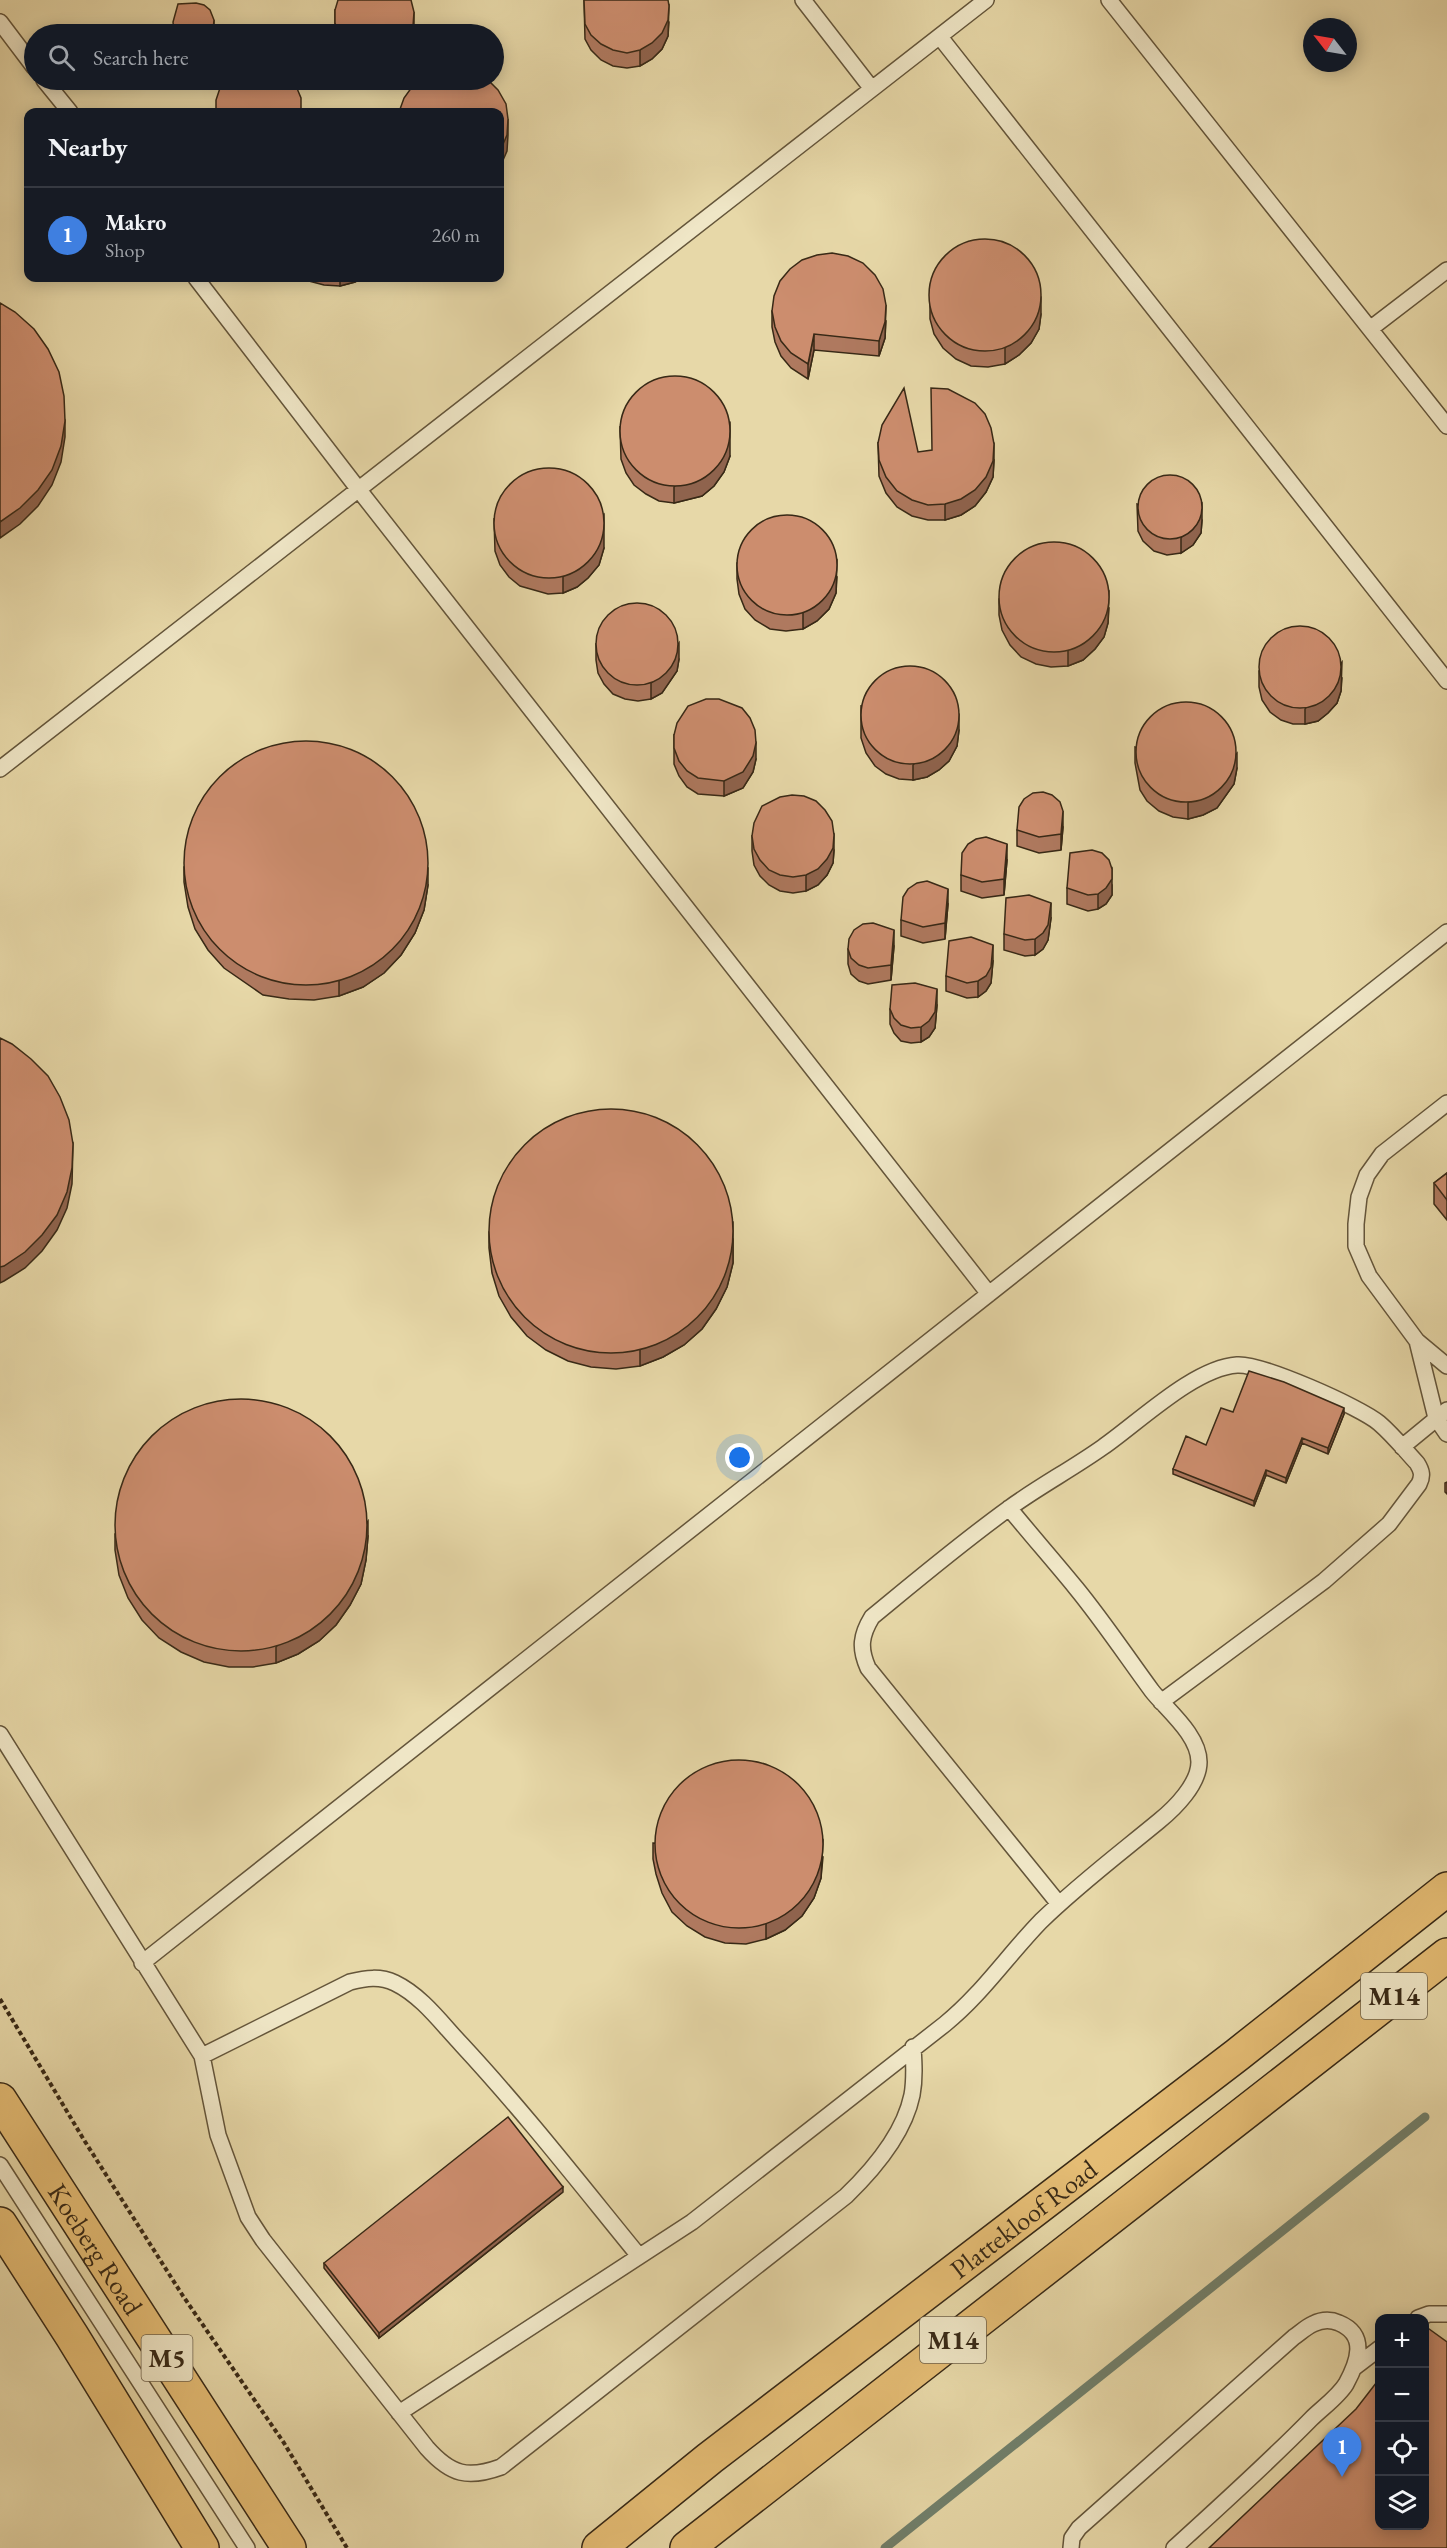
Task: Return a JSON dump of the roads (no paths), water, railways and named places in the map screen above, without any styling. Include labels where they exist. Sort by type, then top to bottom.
[{"type":"main road","name":"Plattekloof Road","points":[[598,2548],[719,2451],[1237,2055],[1447,1889]]},
{"type":"main road","name":"Plattekloof Road","points":[[687,2548],[1447,1955]]},
{"type":"main road","name":"Koeberg Road","points":[[0,2100],[281,2536],[296,2548]]},
{"type":"main road","name":"M5","points":[[0,2224],[202,2548]]},
{"type":"lane","points":[[803,0],[872,89]]},
{"type":"lane","points":[[0,769],[986,0]]},
{"type":"lane","points":[[1109,0],[1447,426]]},
{"type":"lane","points":[[0,22],[24,54]]},
{"type":"lane","points":[[939,38],[1447,681]]},
{"type":"lane","points":[[52,90],[67,108]]},
{"type":"lane","points":[[1370,329],[1447,270]]},
{"type":"lane","points":[[199,282],[359,490],[989,1293]]},
{"type":"lane","points":[[142,1963],[1447,932]]},
{"type":"lane","points":[[1447,1103],[1382,1154],[1367,1174],[1359,1197],[1356,1246],[1369,1276],[1417,1341],[1447,1366]]},
{"type":"lane","points":[[1417,1341],[1447,1434]]},
{"type":"lane","points":[[1059,1904],[867,1668],[862,1655],[863,1631],[872,1617],[1009,1509],[1104,1446],[1167,1398],[1213,1371],[1224,1367],[1248,1365],[1273,1373],[1359,1410],[1379,1422],[1417,1463],[1422,1478],[1389,1524],[1324,1581],[1161,1702]]},
{"type":"lane","points":[[1402,1447],[1441,1414]]},
{"type":"lane","points":[[399,2413],[692,2222],[968,2006],[1039,1923],[1164,1816],[1181,1798],[1196,1776],[1199,1761],[1186,1731],[1161,1702],[1077,1589],[1009,1509]]},
{"type":"lane","points":[[0,1734],[202,2056],[218,2135],[248,2217],[282,2266],[427,2448],[446,2466],[467,2474],[482,2474],[501,2467],[836,2204],[871,2172],[896,2134],[912,2096],[913,2047]]},
{"type":"lane","points":[[202,2056],[350,1982],[364,1978],[379,1978],[396,1983],[425,2005],[513,2100],[639,2256]]},
{"type":"lane","points":[[0,2166],[247,2548]]},
{"type":"lane","points":[[1429,2314],[1447,2314]]},
{"type":"lane","points":[[1071,2548],[1072,2538],[1079,2528],[1246,2379],[1312,2324],[1333,2320],[1352,2330],[1359,2341],[1359,2354],[1344,2387],[1277,2453],[1174,2548]]},
{"type":"lane","points":[[1355,2367],[1375,2352]]},
{"type":"waterway","points":[[885,2548],[1425,2117]]},
{"type":"place","name":"Makro","points":[[1342,2477]]}]
